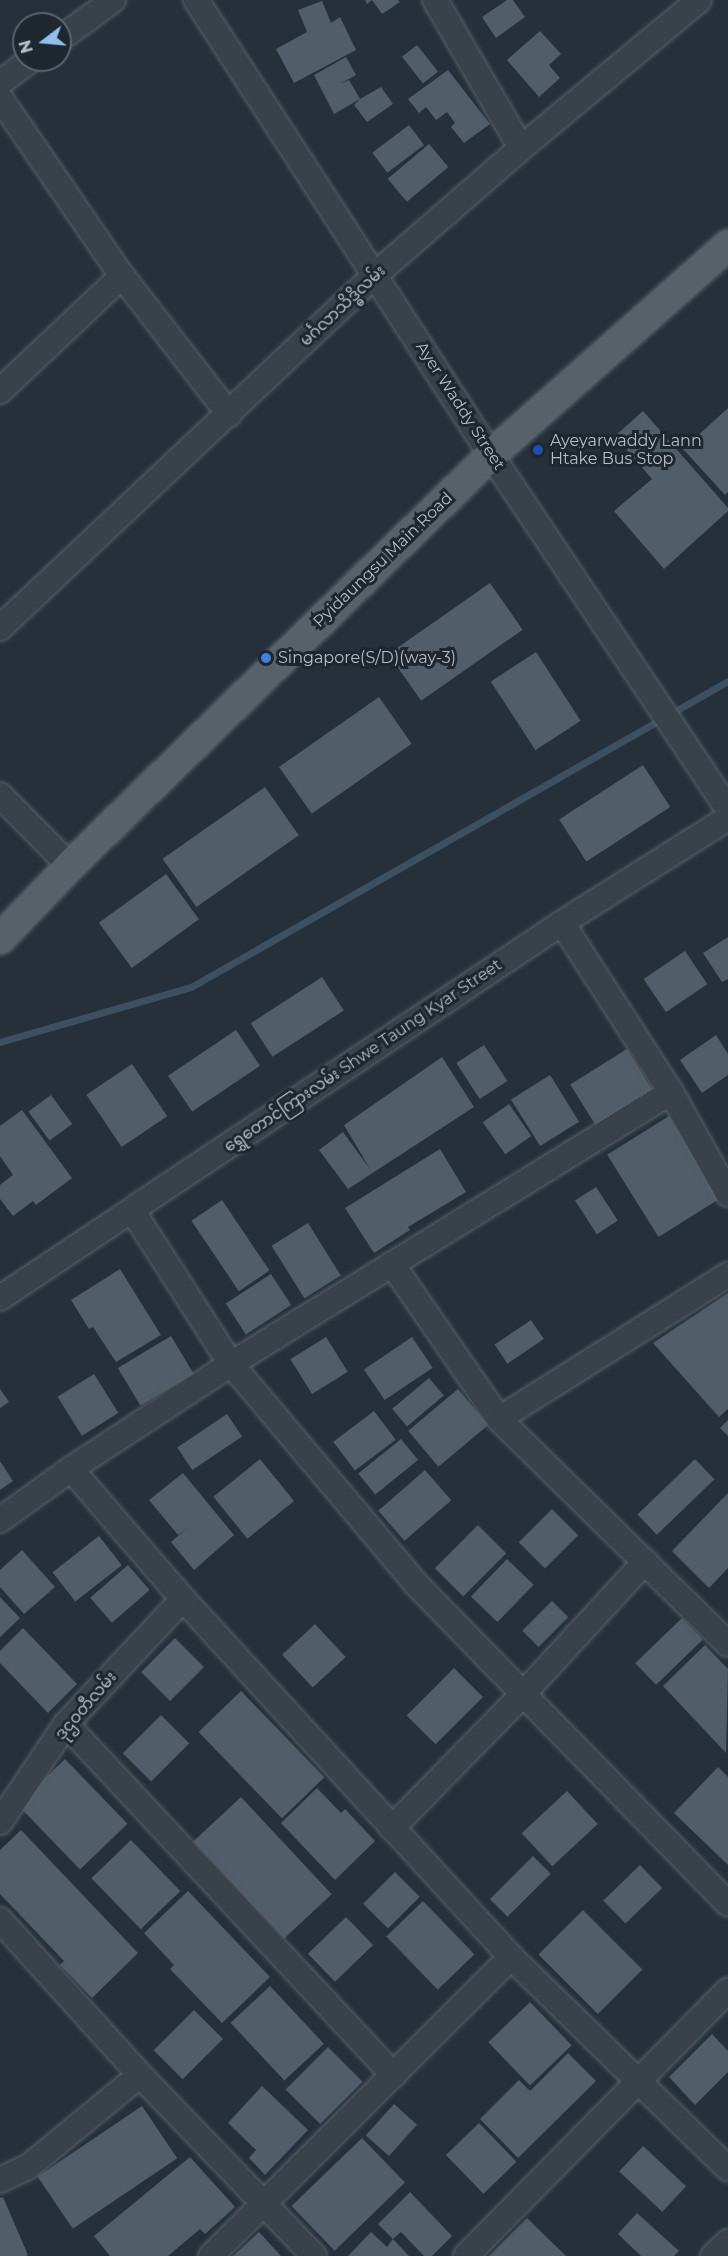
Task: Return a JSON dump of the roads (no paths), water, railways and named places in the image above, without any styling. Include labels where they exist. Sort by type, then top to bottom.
[{"type":"main road","name":"Pyidaungsu Main Road","points":[[0,939],[70,866],[491,455],[728,245]]},
{"type":"street","points":[[72,30],[113,0]]},
{"type":"street","name":"Ayer Waddy Street","points":[[196,0],[491,455],[728,809]]},
{"type":"street","points":[[435,0],[521,148]]},
{"type":"street","name":"မင်္ဂလာသိဒ္ဓိလမ်း","points":[[0,628],[375,276],[521,148],[699,0]]},
{"type":"street","points":[[0,83],[15,72]]},
{"type":"street","points":[[0,98],[122,276],[229,414]]},
{"type":"street","points":[[0,391],[122,276]]},
{"type":"street","points":[[0,795],[70,866]]},
{"type":"street","name":"ရွှေတောင်ကြားလမ်း Shwe Taung Kyar Street","points":[[0,1298],[562,923],[728,818]]},
{"type":"street","points":[[562,923],[671,1092],[728,1194]]},
{"type":"street","points":[[0,1520],[71,1469],[231,1364],[671,1092]]},
{"type":"street","points":[[132,1210],[231,1364],[416,1584],[728,1904]]},
{"type":"street","points":[[392,1264],[499,1419],[728,1644]]},
{"type":"street","points":[[499,1419],[728,1275]]},
{"type":"street","points":[[71,1469],[183,1599],[511,1957],[728,2169]]},
{"type":"street","points":[[392,1828],[523,1694],[645,1562]]},
{"type":"street","name":"ဒုဌဝတီလမ်း","points":[[0,1822],[66,1724],[183,1599]]},
{"type":"street","points":[[66,1724],[393,2076]]},
{"type":"street","points":[[0,1920],[140,2075],[263,2206],[314,2256]]},
{"type":"street","points":[[211,2256],[511,1957]]},
{"type":"street","points":[[466,2256],[728,1990]]},
{"type":"street","points":[[0,2180],[28,2168],[140,2075]]},
{"type":"street","points":[[713,2256],[728,2242]]},
{"type":"waterway","points":[[0,1042],[191,987],[728,681]]},
{"type":"place","name":"Ayeyarwaddy Lann Htake Bus Stop","points":[[538,450]]},
{"type":"place","name":"Singapore(S/D)(way-3)","points":[[266,658]]}]
